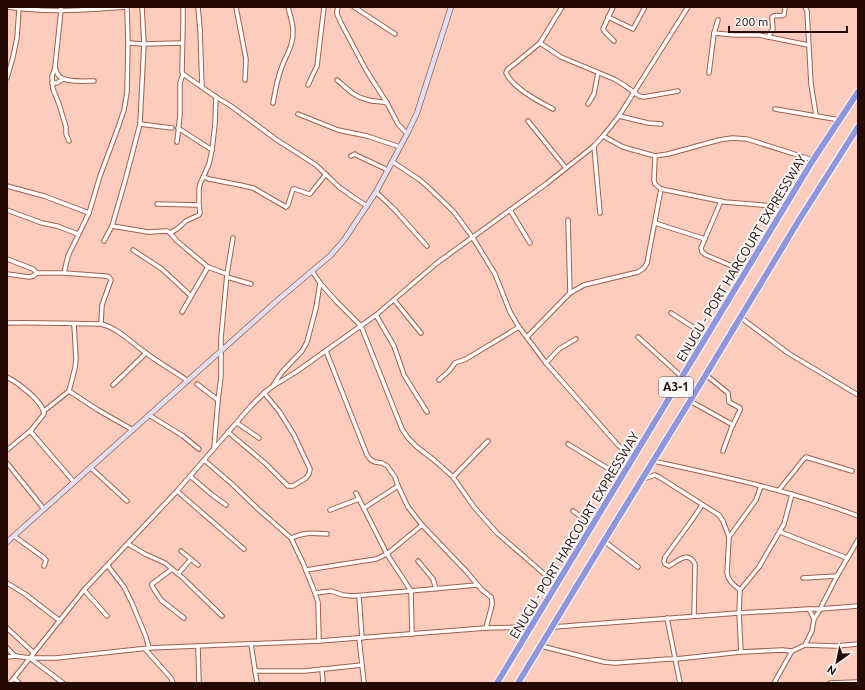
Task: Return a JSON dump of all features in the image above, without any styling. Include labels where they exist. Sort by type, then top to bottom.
[{"type":"highway","name":"ENUGU - PORT HARCOURT EXPRESSWAY","points":[[497,683],[813,160],[858,92]]},
{"type":"highway","name":"A3-1","points":[[518,683],[641,479],[690,402],[799,220],[858,127]]},
{"type":"main road","points":[[9,539],[330,256],[344,240],[376,192],[393,162],[417,113],[450,7]]},
{"type":"street","points":[[8,7],[19,9],[127,7],[127,92],[124,110],[100,176],[89,214],[68,256],[64,273]]},
{"type":"street","points":[[104,241],[112,226],[140,124],[144,44],[142,7]]},
{"type":"street","points":[[177,142],[180,115],[180,83],[183,74],[183,7]]},
{"type":"street","points":[[198,7],[202,87]]},
{"type":"street","points":[[236,7],[246,59],[245,80]]},
{"type":"street","points":[[273,103],[275,88],[281,68],[288,54],[294,32],[288,7]]},
{"type":"street","points":[[308,85],[317,66],[324,7]]},
{"type":"street","points":[[338,7],[337,14],[366,70],[382,94],[398,124],[407,134]]},
{"type":"street","points":[[354,7],[395,34]]},
{"type":"street","points":[[553,109],[526,94],[507,76],[506,73],[507,70],[540,44],[562,7]]},
{"type":"street","points":[[613,7],[603,29],[614,40]]},
{"type":"street","points":[[608,17],[633,30],[645,7]]},
{"type":"street","points":[[10,683],[84,590],[177,491],[264,393],[376,315],[437,263],[546,184],[594,146],[619,116],[688,7]]},
{"type":"street","points":[[768,37],[772,29],[772,17],[774,15],[783,16],[785,7]]},
{"type":"street","points":[[805,7],[807,11],[811,84],[816,115]]},
{"type":"street","points":[[7,78],[17,38],[19,9]]},
{"type":"street","points":[[61,9],[52,83],[66,127],[66,134],[70,141]]},
{"type":"street","points":[[709,73],[714,33],[718,20]]},
{"type":"street","points":[[714,33],[735,36],[759,35],[808,45]]},
{"type":"street","points":[[128,43],[182,43]]},
{"type":"street","points":[[540,44],[561,57],[614,79],[639,96],[678,91]]},
{"type":"street","points":[[55,67],[57,74],[63,79],[94,81]]},
{"type":"street","points":[[588,104],[594,94],[598,73]]},
{"type":"street","points":[[183,74],[316,166],[339,187],[367,206]]},
{"type":"street","points":[[52,83],[57,83],[63,79]]},
{"type":"street","points":[[337,80],[354,94],[370,101],[380,100],[387,103]]},
{"type":"street","points":[[380,100],[382,94]]},
{"type":"street","points":[[170,233],[186,221],[199,215],[201,211],[199,205],[199,190],[200,184],[209,164],[212,150],[216,97]]},
{"type":"street","points":[[775,109],[840,120]]},
{"type":"street","points":[[298,114],[338,130],[367,136],[400,147]]},
{"type":"street","points":[[619,116],[648,123],[661,124]]},
{"type":"street","points":[[528,121],[566,168]]},
{"type":"street","points":[[140,124],[172,128]]},
{"type":"street","points":[[178,128],[212,150]]},
{"type":"street","points":[[603,136],[623,147],[655,156],[732,138],[747,139],[813,160]]},
{"type":"street","points":[[594,146],[600,213]]},
{"type":"street","points":[[351,156],[354,154],[388,170]]},
{"type":"street","points":[[655,156],[654,180],[655,184],[661,189],[722,201],[770,206],[782,212]]},
{"type":"street","points":[[393,162],[420,180],[454,212],[473,238],[495,274],[510,312],[527,338],[546,363],[618,445],[633,458]]},
{"type":"street","points":[[204,177],[253,188],[286,206],[288,205],[293,190],[295,189],[310,194],[326,174]]},
{"type":"street","points":[[7,186],[44,196],[89,214]]},
{"type":"street","points":[[527,338],[570,293],[584,285],[638,272],[644,268],[647,263],[661,189]]},
{"type":"street","points":[[376,192],[393,208],[427,246]]},
{"type":"street","points":[[722,201],[701,248],[702,252],[746,272]]},
{"type":"street","points":[[157,204],[199,205]]},
{"type":"street","points":[[7,210],[78,234]]},
{"type":"street","points":[[510,210],[530,243]]},
{"type":"street","points":[[568,220],[570,293]]},
{"type":"street","points":[[655,223],[705,239]]},
{"type":"street","points":[[112,226],[148,232],[167,231],[208,267],[251,284]]},
{"type":"street","points":[[214,448],[221,378],[222,332],[227,275],[233,238]]},
{"type":"street","points":[[133,250],[162,270],[191,296]]},
{"type":"street","points":[[7,259],[34,269],[37,273]]},
{"type":"street","points":[[182,312],[208,267]]},
{"type":"street","points":[[312,272],[336,301],[361,326],[402,429],[408,438],[453,477],[474,507],[497,533],[557,585]]},
{"type":"street","points":[[7,274],[29,277],[37,273],[64,273],[109,277],[111,280],[102,305],[102,324]]},
{"type":"street","points":[[273,386],[282,372],[302,351],[307,342],[316,308],[320,283]]},
{"type":"street","points":[[394,300],[421,333]]},
{"type":"street","points":[[671,313],[707,336]]},
{"type":"street","points":[[376,315],[394,346],[404,375],[428,412]]},
{"type":"street","points":[[740,317],[788,352],[858,395]]},
{"type":"street","points":[[7,323],[106,325],[120,333],[146,353],[188,381]]},
{"type":"street","points":[[7,450],[30,430],[43,416],[44,411],[69,391],[76,359],[74,324]]},
{"type":"street","points":[[439,380],[455,363],[519,327]]},
{"type":"street","points":[[638,337],[682,377]]},
{"type":"street","points":[[546,363],[560,349],[576,339]]},
{"type":"street","points":[[326,351],[367,455],[371,460],[387,466],[395,477],[408,507],[422,525],[477,585],[491,597],[492,601],[486,628]]},
{"type":"street","points":[[113,385],[146,353]]},
{"type":"street","points":[[706,375],[728,393],[729,402],[740,408],[723,451]]},
{"type":"street","points":[[7,377],[25,389],[44,411]]},
{"type":"street","points":[[197,384],[218,400]]},
{"type":"street","points":[[69,391],[133,430]]},
{"type":"street","points":[[228,432],[266,464],[288,486],[293,486],[306,478],[309,474],[310,468],[294,435],[279,411],[264,393]]},
{"type":"street","points":[[690,402],[733,425]]},
{"type":"street","points":[[149,415],[183,436],[199,449]]},
{"type":"street","points":[[237,423],[259,438]]},
{"type":"street","points":[[30,430],[74,482]]},
{"type":"street","points":[[453,477],[488,441]]},
{"type":"street","points":[[568,444],[622,477]]},
{"type":"street","points":[[779,490],[806,457],[852,471]]},
{"type":"street","points":[[204,460],[291,538],[306,570],[318,602],[319,641]]},
{"type":"street","points":[[653,461],[779,490],[835,507],[858,516]]},
{"type":"street","points":[[7,463],[44,509]]},
{"type":"street","points":[[91,468],[127,501]]},
{"type":"street","points":[[641,479],[655,475],[719,515],[729,537],[728,578],[731,583],[740,590]]},
{"type":"street","points":[[190,476],[226,505]]},
{"type":"street","points":[[364,508],[398,486]]},
{"type":"street","points":[[729,537],[756,500],[761,486]]},
{"type":"street","points":[[177,491],[244,549]]},
{"type":"street","points":[[356,493],[387,554],[411,591],[412,634]]},
{"type":"street","points":[[740,652],[740,590],[759,567],[780,532],[784,524],[792,494]]},
{"type":"street","points":[[330,510],[359,500]]},
{"type":"street","points":[[694,616],[695,564],[693,560],[688,557],[683,557],[670,566],[665,564],[664,561],[702,505]]},
{"type":"street","points":[[573,511],[594,523]]},
{"type":"street","points":[[306,570],[376,559],[387,554],[422,525]]},
{"type":"street","points":[[780,532],[847,558]]},
{"type":"street","points":[[291,538],[308,533],[327,534]]},
{"type":"street","points":[[9,539],[43,557],[46,560],[44,566]]},
{"type":"street","points":[[805,645],[812,631],[814,619],[836,576],[858,540]]},
{"type":"street","points":[[604,541],[638,567]]},
{"type":"street","points":[[128,544],[165,563],[222,616]]},
{"type":"street","points":[[181,551],[198,564]]},
{"type":"street","points":[[178,574],[191,559]]},
{"type":"street","points":[[418,560],[433,579],[436,589]]},
{"type":"street","points":[[108,566],[124,587],[132,603],[146,637],[147,648],[171,678],[173,683]]},
{"type":"street","points":[[172,569],[152,584],[152,586],[161,600],[184,618]]},
{"type":"street","points":[[803,578],[836,576]]},
{"type":"street","points":[[7,583],[25,594],[60,621]]},
{"type":"street","points":[[315,593],[331,591],[348,596],[359,596],[477,585]]},
{"type":"street","points":[[84,590],[107,616]]},
{"type":"street","points":[[359,596],[360,638],[364,683]]},
{"type":"street","points":[[553,627],[694,616],[858,606]]},
{"type":"street","points":[[809,609],[814,619]]},
{"type":"street","points":[[667,618],[680,683]]},
{"type":"street","points":[[7,657],[56,658],[147,648],[319,641],[486,628],[531,627]]},
{"type":"street","points":[[7,628],[34,653]]},
{"type":"street","points":[[250,644],[257,683]]},
{"type":"street","points":[[541,646],[604,662],[615,663],[676,659],[740,652],[792,651],[805,645],[836,646],[858,644]]},
{"type":"street","points":[[198,646],[199,683]]},
{"type":"street","points":[[7,648],[15,656]]},
{"type":"street","points":[[774,683],[792,651]]},
{"type":"street","points":[[30,658],[62,683]]},
{"type":"street","points":[[255,671],[305,671],[362,665]]},
{"type":"street","points":[[322,669],[323,683]]},
{"type":"street","points":[[14,678],[20,683]]},
{"type":"street","points":[[830,683],[858,682]]}]
